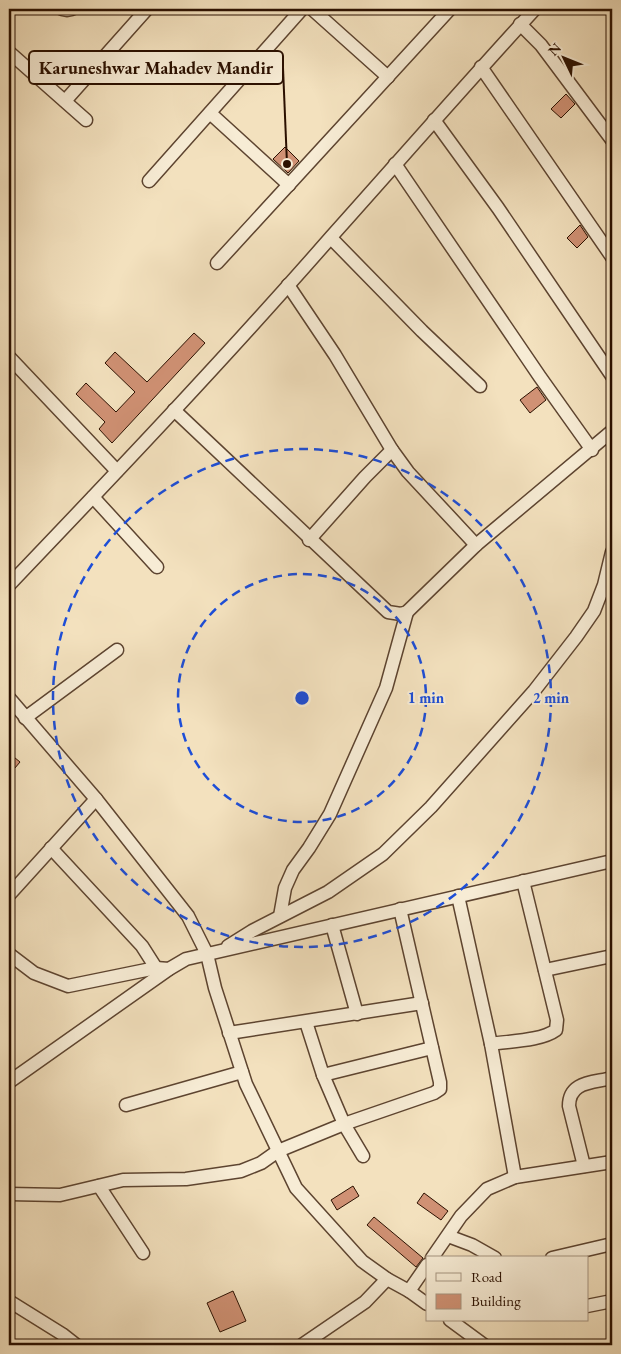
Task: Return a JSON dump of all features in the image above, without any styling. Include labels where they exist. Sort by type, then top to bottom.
[{"type":"street","points":[[62,9],[72,9]]},
{"type":"street","points":[[65,101],[147,9]]},
{"type":"street","points":[[148,180],[302,9]]},
{"type":"street","points":[[312,9],[388,77]]},
{"type":"street","points":[[217,263],[450,9]]},
{"type":"street","points":[[9,585],[174,410],[331,238],[534,9]]},
{"type":"street","points":[[520,24],[541,45],[612,140]]},
{"type":"street","points":[[9,52],[86,120]]},
{"type":"street","points":[[481,67],[612,258]]},
{"type":"street","points":[[210,113],[289,185]]},
{"type":"street","points":[[434,120],[498,208],[612,376]]},
{"type":"street","points":[[395,164],[592,450]]},
{"type":"street","points":[[331,238],[422,331],[480,386]]},
{"type":"street","points":[[288,285],[335,355],[392,450],[408,472],[476,545]]},
{"type":"street","points":[[9,357],[117,471]]},
{"type":"street","points":[[174,410],[309,540],[388,612],[401,614],[407,612],[476,545],[592,450],[612,431]]},
{"type":"street","points":[[309,540],[392,450]]},
{"type":"street","points":[[93,497],[157,567]]},
{"type":"street","points":[[214,952],[328,892],[383,854],[431,807],[534,691],[576,637],[594,611],[604,585],[612,552]]},
{"type":"street","points":[[280,916],[285,888],[293,870],[310,848],[330,814],[386,688],[407,612]]},
{"type":"street","points":[[25,718],[116,650]]},
{"type":"street","points":[[9,698],[96,799],[214,952],[215,988],[246,1084],[296,1188],[362,1261],[426,1303]]},
{"type":"street","points":[[9,895],[96,799]]},
{"type":"street","points":[[51,848],[142,946],[156,968]]},
{"type":"street","points":[[9,1082],[169,969],[186,960],[612,861]]},
{"type":"street","points":[[491,1044],[535,1038],[550,1034],[556,1030],[557,1020],[523,881]]},
{"type":"street","points":[[458,896],[491,1044],[515,1177]]},
{"type":"street","points":[[9,1194],[60,1195],[123,1180],[186,1179],[241,1170],[261,1163],[278,1151],[344,1124],[434,1093],[440,1089],[440,1082],[400,909]]},
{"type":"street","points":[[332,925],[357,1014]]},
{"type":"street","points":[[9,954],[34,973],[68,986],[156,968],[169,969]]},
{"type":"street","points":[[545,970],[612,956]]},
{"type":"street","points":[[230,1033],[422,1003]]},
{"type":"street","points":[[306,1022],[323,1075],[344,1124],[363,1156]]},
{"type":"street","points":[[323,1075],[432,1048]]},
{"type":"street","points":[[126,1105],[242,1072]]},
{"type":"street","points":[[584,1166],[569,1106],[569,1097],[572,1091],[580,1086],[612,1078]]},
{"type":"street","points":[[433,1256],[461,1216],[487,1189],[515,1177],[612,1162]]},
{"type":"street","points":[[99,1186],[143,1253]]},
{"type":"street","points":[[448,1236],[472,1245],[491,1256]]},
{"type":"street","points":[[561,1256],[612,1244]]},
{"type":"street","points":[[409,1291],[426,1266]]},
{"type":"street","points":[[302,1345],[365,1302],[387,1279]]},
{"type":"street","points":[[588,1306],[612,1301]]},
{"type":"street","points":[[11,1305],[76,1345]]},
{"type":"street","points":[[453,1322],[484,1345]]},
{"type":"building","points":[[566,94],[575,104],[561,118],[551,109]]},
{"type":"building","points":[[285,147],[299,161],[288,173],[273,159]]},
{"type":"building","points":[[580,225],[588,237],[577,248],[567,238]]},
{"type":"building","points":[[194,333],[205,343],[112,443],[99,429],[105,422],[76,394],[86,383],[116,412],[135,392],[105,363],[115,352],[147,382]]},
{"type":"building","points":[[537,387],[546,400],[530,413],[520,400]]},
{"type":"building","points":[[9,753],[20,762],[9,775]]},
{"type":"building","points":[[353,1186],[359,1196],[337,1210],[331,1200]]},
{"type":"building","points":[[424,1193],[448,1211],[441,1220],[417,1203]]},
{"type":"building","points":[[374,1217],[423,1258],[416,1267],[367,1225]]},
{"type":"building","points":[[233,1291],[246,1321],[220,1332],[207,1303]]},
{"type":"place","name":"Karuneshwar Mahadev Mandir","points":[[287,164]]}]
